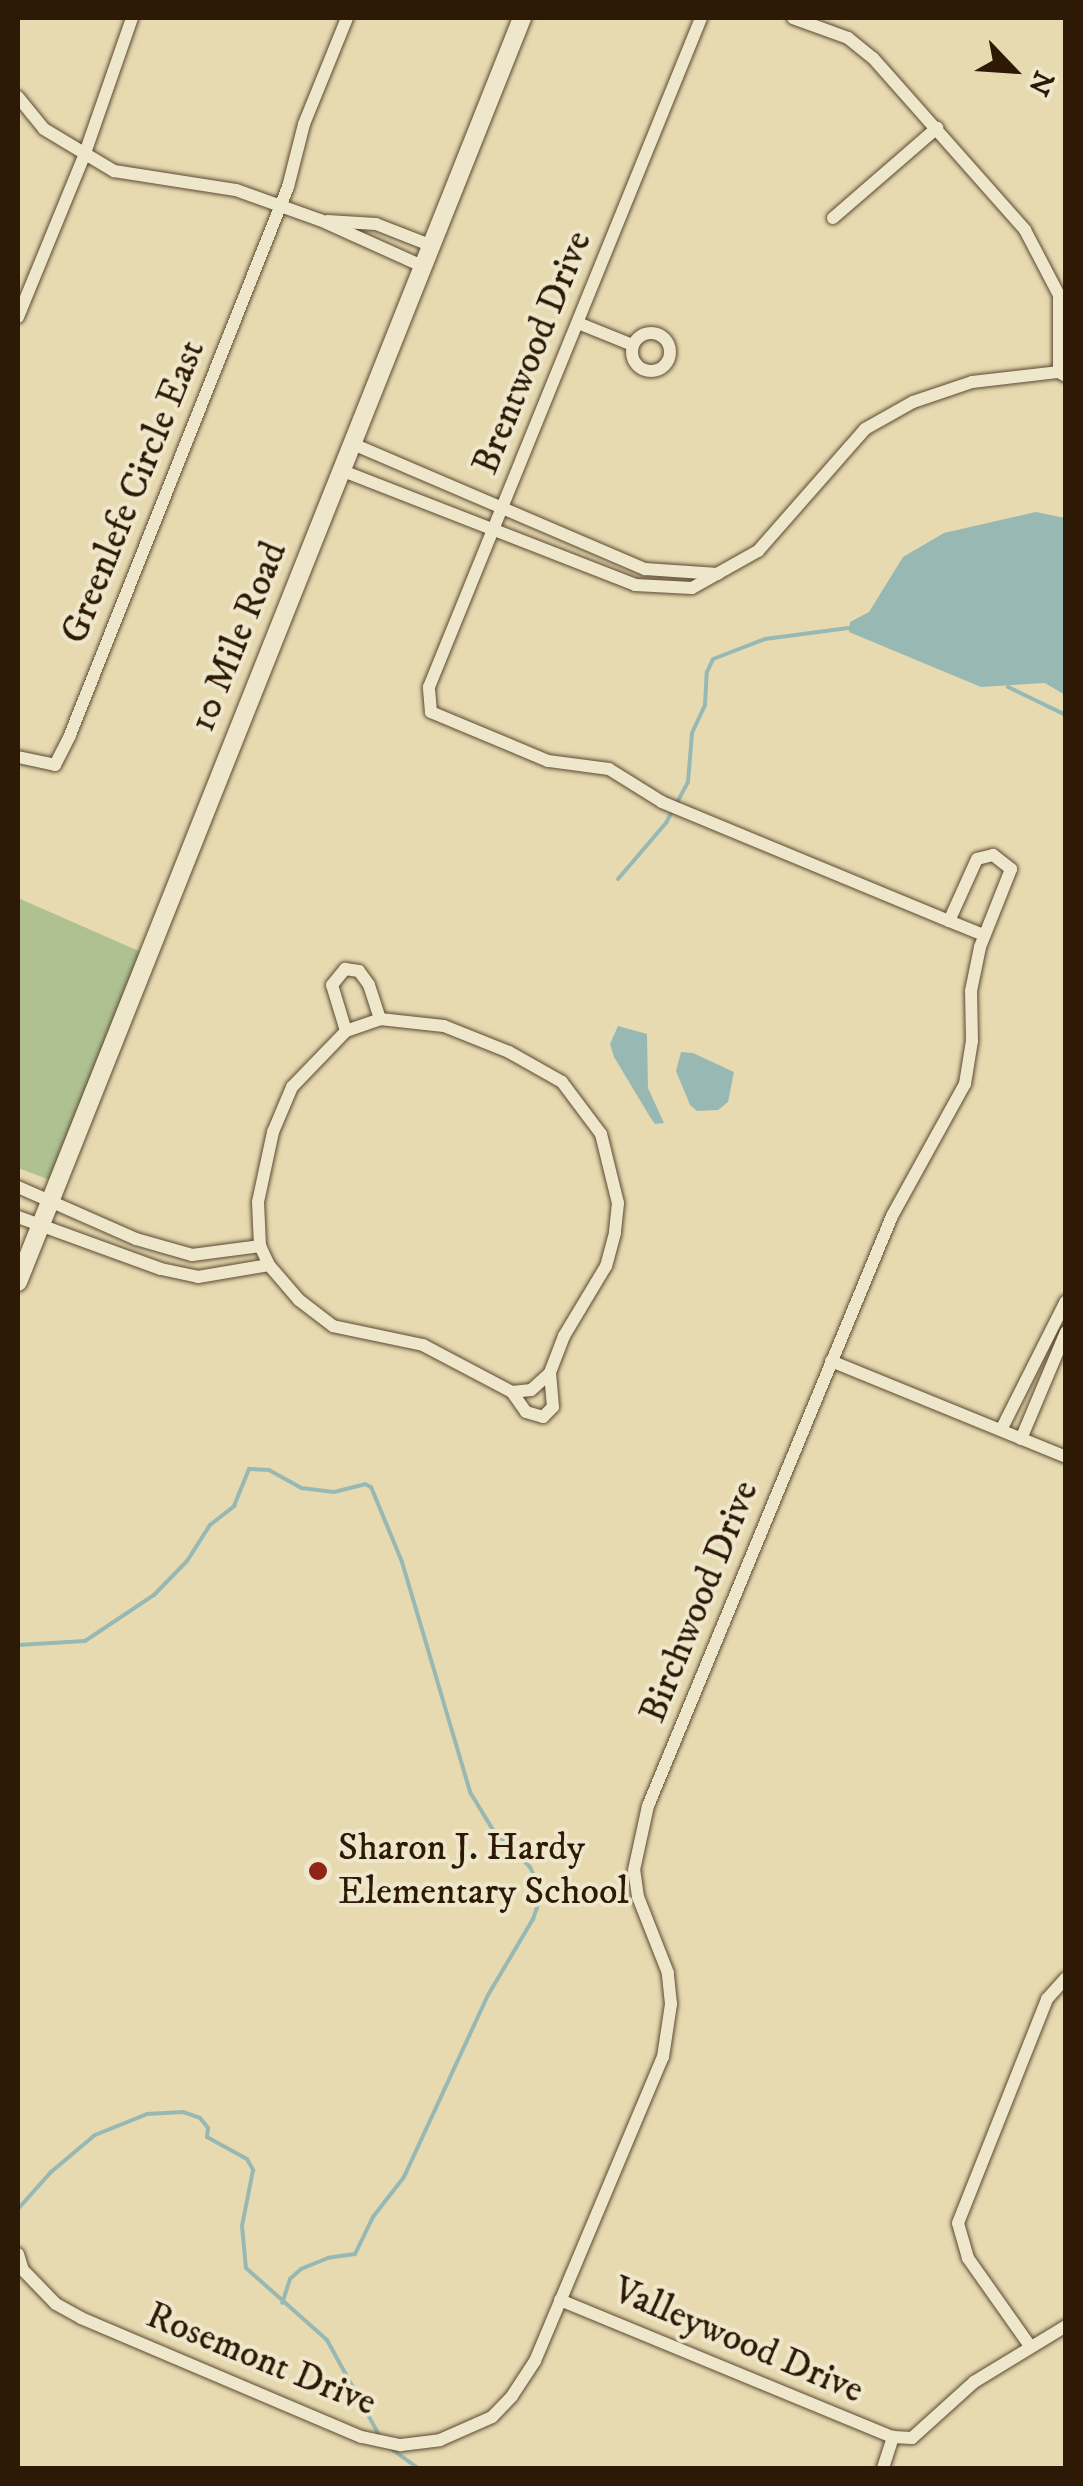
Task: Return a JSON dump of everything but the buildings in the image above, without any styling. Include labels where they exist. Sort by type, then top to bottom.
[{"type":"main road","name":"10 Mile Road","points":[[18,1282],[522,18]]},
{"type":"street","points":[[18,317],[84,156],[132,18]]},
{"type":"street","points":[[280,204],[304,124],[347,18]]},
{"type":"street","name":"Brentwood Drive","points":[[700,18],[428,687],[431,712],[548,762],[610,769],[662,802],[949,921]]},
{"type":"street","points":[[343,471],[636,586],[692,588],[758,552],[865,429],[913,402],[972,382],[1062,374],[1059,295],[1024,230],[873,58],[848,38],[793,18]]},
{"type":"street","points":[[18,97],[44,129],[114,171],[236,190],[320,220],[422,266]]},
{"type":"street","points":[[833,218],[937,128]]},
{"type":"street","name":"Greenlefe Circle East","points":[[18,757],[55,765],[70,735],[280,204]]},
{"type":"street","points":[[320,220],[376,224],[430,245]]},
{"type":"street","points":[[578,323],[630,344]]},
{"type":"street","points":[[353,444],[645,569],[720,574]]},
{"type":"street","name":"Birchwood Drive","points":[[560,2300],[663,2057],[669,2028],[668,1974],[638,1897],[634,1870],[638,1839],[892,1216],[965,1084],[972,1041],[971,990],[984,935],[1012,868],[993,854],[976,859],[949,921]]},
{"type":"street","points":[[949,921],[984,935]]},
{"type":"street","points":[[346,1031],[332,984],[345,969],[359,972],[368,984],[380,1019]]},
{"type":"street","points":[[512,1392],[531,1390],[550,1372],[564,1336],[606,1266],[618,1203],[601,1134],[562,1082],[508,1052],[444,1026],[380,1019],[346,1031],[292,1087],[273,1132],[258,1202],[260,1246],[269,1266],[299,1300],[332,1326],[422,1345],[512,1392],[526,1412],[543,1417],[553,1406],[550,1372]]},
{"type":"street","points":[[18,1187],[136,1239],[192,1255],[260,1246]]},
{"type":"street","points":[[18,1217],[161,1269],[198,1277],[269,1266]]},
{"type":"street","points":[[1000,1430],[1066,1301]]},
{"type":"street","points":[[1021,1439],[1066,1332]]},
{"type":"street","points":[[831,1361],[1066,1457]]},
{"type":"street","points":[[1030,2346],[968,2258],[958,2222],[1047,1999],[1066,1978]]},
{"type":"street","name":"Rosemont Drive","points":[[18,2254],[20,2270],[56,2304],[81,2318],[314,2418],[362,2437],[401,2445],[440,2440],[492,2417],[525,2380],[560,2300]]},
{"type":"street","name":"Valleywood Drive","points":[[560,2300],[893,2437],[912,2438],[930,2426],[959,2393],[1066,2326]]},
{"type":"street","name":"Valleywood Drive","points":[[883,2468],[893,2437]]},
{"type":"green space","points":[[18,898],[141,952],[50,1180],[18,1168]]},
{"type":"water","points":[[1036,512],[1065,518],[1065,695],[1045,683],[981,687],[849,632],[850,622],[869,612],[903,557],[944,533]]},
{"type":"water","points":[[618,1026],[647,1034],[648,1088],[664,1123],[655,1124],[614,1057],[610,1044]]},
{"type":"water","points":[[681,1052],[693,1053],[734,1072],[728,1102],[718,1110],[697,1111],[690,1105],[676,1071]]},
{"type":"waterway","points":[[618,879],[666,823],[688,782],[692,733],[705,705],[707,672],[713,659],[765,639],[848,628]]},
{"type":"waterway","points":[[1008,687],[1066,715]]},
{"type":"waterway","points":[[18,1645],[85,1641],[154,1595],[187,1561],[210,1525],[234,1506],[249,1469],[269,1470],[301,1488],[334,1492],[365,1484],[371,1487],[402,1562],[470,1792],[493,1830],[530,1867],[542,1893],[533,1919],[488,1995],[404,2177],[373,2217],[355,2254],[328,2258],[301,2269],[290,2279],[282,2303]]},
{"type":"waterway","points":[[18,2209],[51,2172],[95,2135],[147,2114],[183,2112],[200,2118],[208,2128],[207,2137],[247,2159],[253,2170],[242,2226],[246,2268],[327,2340],[380,2437]]},
{"type":"waterway","points":[[386,2445],[418,2468]]},
{"type":"place","name":"Sharon J. Hardy Elementary School","points":[[318,1871]]}]
